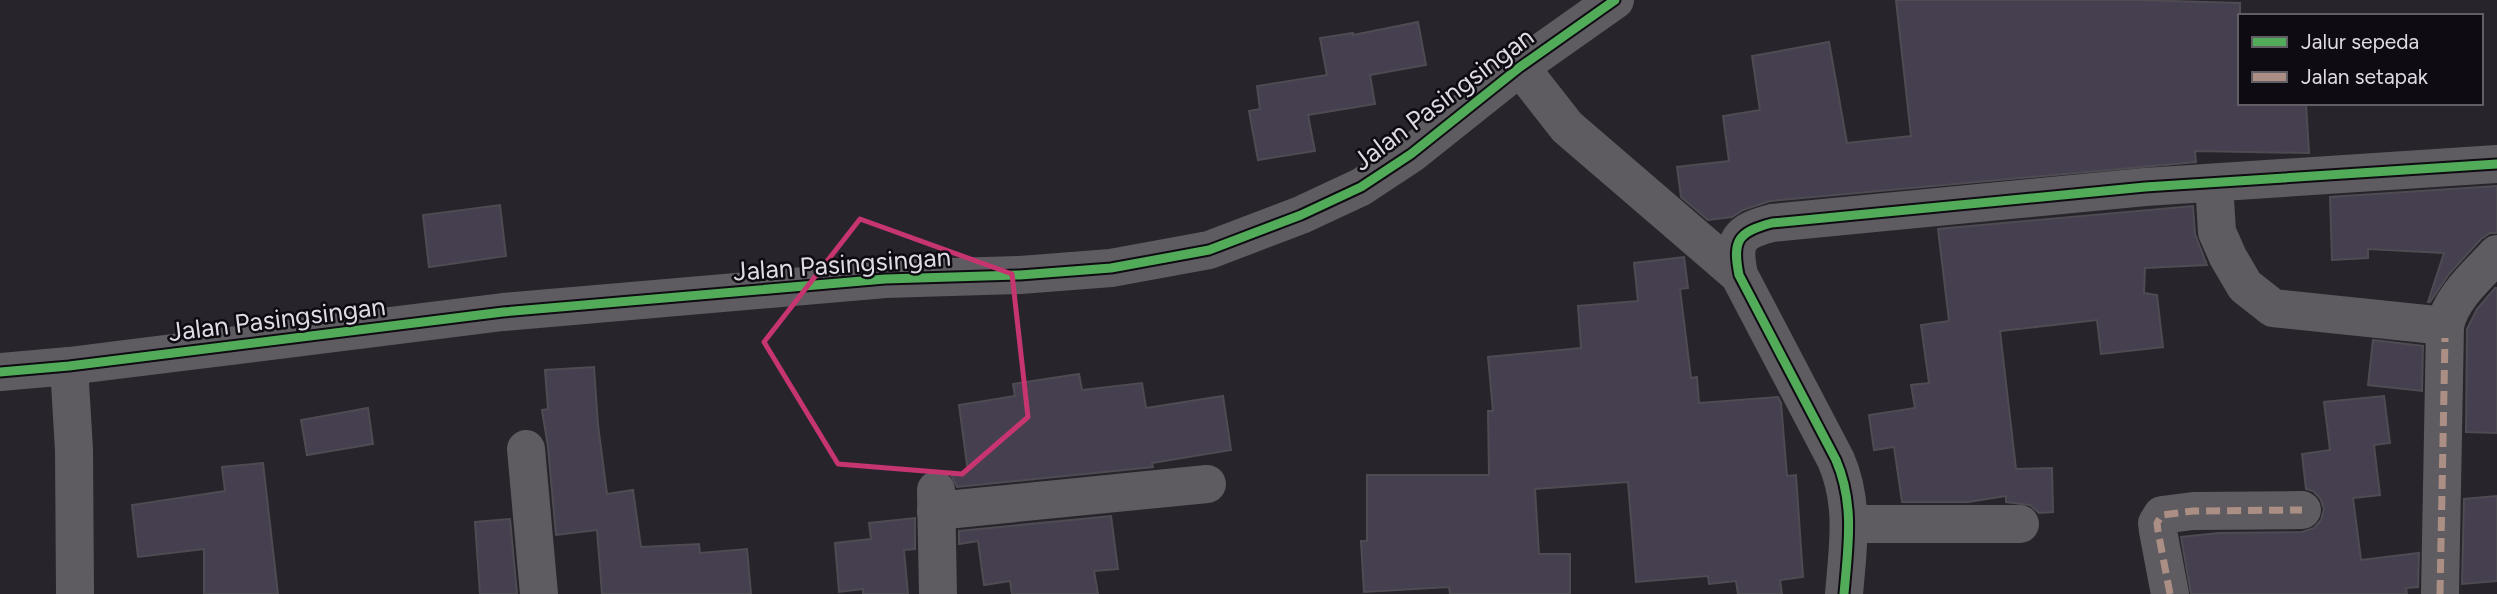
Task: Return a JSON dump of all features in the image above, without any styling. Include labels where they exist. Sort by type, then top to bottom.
[{"type":"street","name":"Jalan Pasingsingan","points":[[0,372],[70,379],[503,312],[884,279],[1020,275],[1111,268],[1209,250],[1301,215],[1362,187],[1526,75],[1615,0]]},
{"type":"street","points":[[1526,75],[1567,127],[1739,275]]},
{"type":"street","points":[[1844,594],[1850,524],[1845,481],[1739,275],[1736,258],[1740,239],[1750,229],[1772,223],[2145,187],[2497,164]]},
{"type":"street","points":[[2214,183],[2217,232],[2228,257],[2245,286],[2273,308],[2445,326]]},
{"type":"street","points":[[2441,594],[2445,326],[2447,314],[2463,291],[2497,254]]},
{"type":"street","points":[[70,379],[74,450],[75,594]]},
{"type":"street","points":[[526,449],[539,594]]},
{"type":"street","points":[[939,594],[936,501],[1207,484]]},
{"type":"street","points":[[2170,594],[2157,523],[2162,514],[2193,511],[2302,510]]},
{"type":"street","points":[[1850,524],[2020,524]]},
{"type":"highlighted area","points":[[860,219],[1012,274],[1028,417],[962,474],[838,464],[764,342]]},
{"type":"building","points":[[1896,0],[2138,0],[2240,3],[2238,105],[2306,105],[2309,153],[2195,151],[2196,162],[1770,201],[1743,210],[1732,217],[1708,220],[1681,197],[1677,167],[1729,161],[1723,116],[1760,110],[1752,56],[1829,42],[1847,143],[1911,136]]},
{"type":"building","points":[[1418,22],[1426,65],[1370,75],[1375,104],[1308,115],[1315,151],[1258,160],[1249,111],[1260,109],[1257,86],[1327,75],[1320,38],[1353,35]]},
{"type":"building","points":[[2497,186],[2497,233],[2490,233],[2481,239],[2449,274],[2430,302],[2444,253],[2368,249],[2368,258],[2332,260],[2330,197]]},
{"type":"building","points":[[500,205],[506,256],[429,267],[423,215]]},
{"type":"building","points":[[2193,206],[2195,234],[2207,265],[2145,268],[2144,293],[2157,295],[2163,347],[2101,354],[2097,320],[2000,331],[2016,469],[2052,468],[2053,512],[2039,513],[2030,505],[2006,502],[2006,496],[1968,502],[1902,502],[1894,447],[1874,450],[1869,415],[1915,408],[1911,385],[1929,383],[1921,325],[1949,321],[1938,229]]},
{"type":"building","points":[[1684,257],[1688,288],[1680,289],[1691,378],[1697,377],[1699,403],[1778,397],[1781,403],[1787,476],[1796,475],[1803,577],[1780,580],[1782,594],[1738,594],[1736,581],[1709,584],[1708,576],[1636,582],[1628,482],[1535,489],[1539,554],[1570,554],[1570,594],[1450,594],[1449,587],[1364,592],[1361,541],[1367,541],[1367,475],[1489,475],[1488,411],[1493,411],[1488,357],[1581,348],[1578,306],[1638,301],[1634,263]]},
{"type":"building","points":[[2495,288],[2497,433],[2466,432],[2467,329],[2477,309]]},
{"type":"building","points":[[2373,340],[2423,346],[2422,391],[2368,385]]},
{"type":"building","points":[[594,367],[607,494],[633,490],[641,547],[699,544],[700,553],[747,549],[751,594],[602,594],[597,530],[556,535],[542,410],[548,409],[545,370]]},
{"type":"building","points":[[1079,374],[1082,390],[1142,383],[1146,408],[1223,396],[1231,450],[1152,463],[1153,467],[957,487],[951,475],[968,472],[959,405],[1015,396],[1013,384]]},
{"type":"building","points":[[2384,396],[2390,443],[2374,445],[2380,495],[2353,498],[2361,560],[2419,553],[2418,587],[2406,588],[2407,594],[2191,594],[2181,537],[2219,533],[2302,532],[2314,528],[2321,520],[2324,509],[2320,498],[2313,491],[2306,489],[2302,454],[2330,450],[2324,402]]},
{"type":"building","points":[[368,408],[373,444],[307,455],[301,420]]},
{"type":"building","points":[[263,463],[278,594],[204,594],[204,549],[138,557],[132,505],[225,491],[222,467]]},
{"type":"building","points":[[2497,496],[2497,581],[2462,584],[2464,499]]},
{"type":"building","points":[[1111,516],[1118,569],[1094,571],[1098,594],[1012,594],[1010,581],[984,585],[978,541],[959,544],[959,531]]},
{"type":"building","points":[[915,518],[915,549],[904,550],[908,594],[863,594],[863,589],[839,592],[835,543],[871,539],[869,523]]},
{"type":"building","points":[[510,519],[517,594],[480,594],[475,522]]},
{"type":"marked path","points":[[2440,594],[2445,338]]},
{"type":"marked path","points":[[2170,594],[2157,523],[2162,515],[2193,511],[2302,510]]},
{"type":"cycle path","points":[[0,372],[69,366],[503,312],[885,279],[1020,275],[1111,268],[1209,250],[1301,215],[1361,187],[1411,154],[1520,67],[1615,0]]},
{"type":"cycle path","points":[[1844,594],[1849,526],[1842,476],[1739,275],[1737,246],[1745,234],[1772,223],[2145,187],[2497,164]]}]
